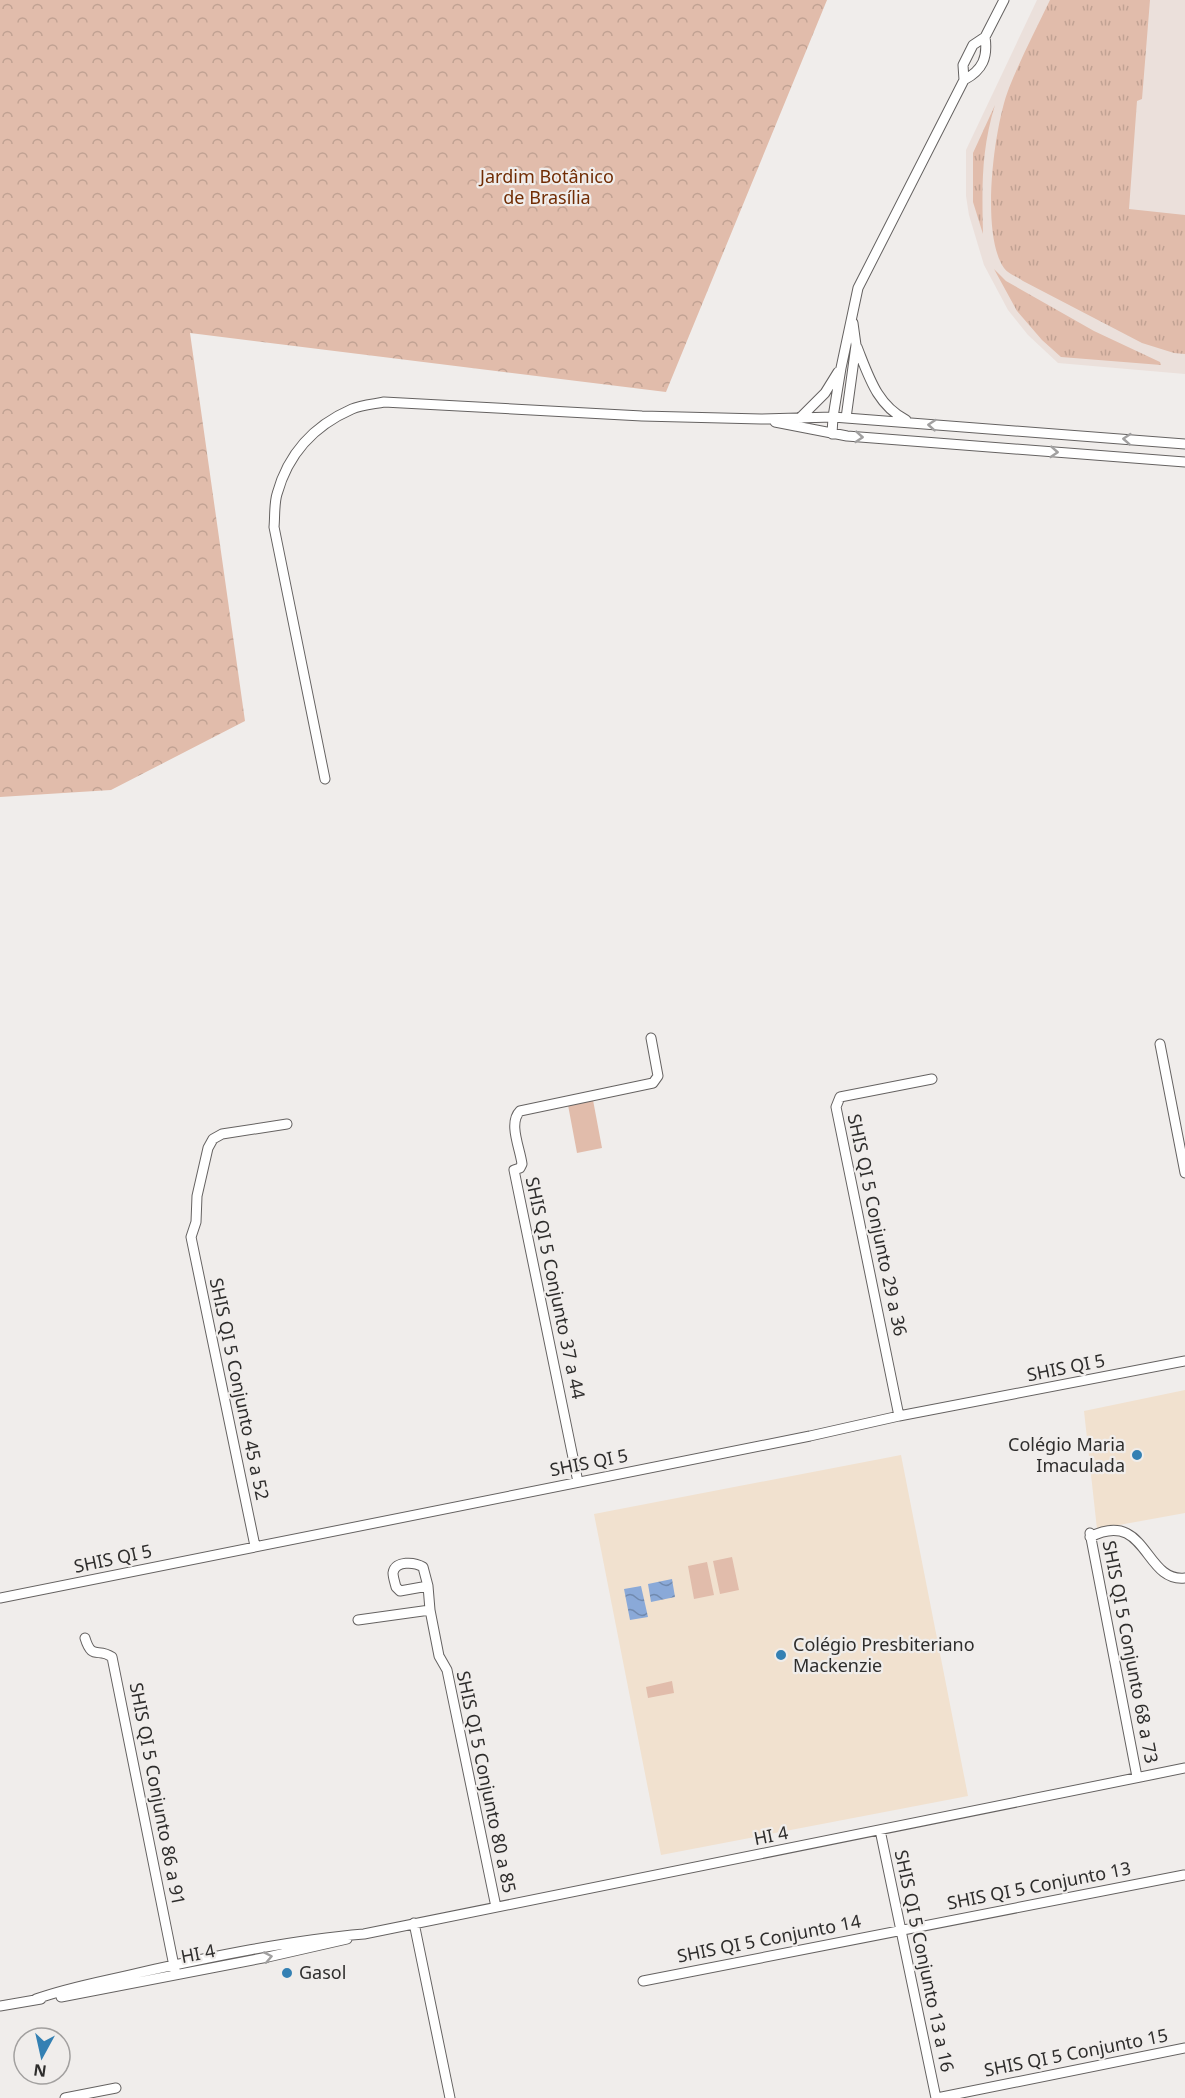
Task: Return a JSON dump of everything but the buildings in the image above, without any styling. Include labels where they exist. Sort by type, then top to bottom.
[{"type":"street","points":[[832,434],[841,368],[858,288],[964,80],[963,65],[973,45],[985,37],[1004,0]]},
{"type":"street","points":[[964,80],[977,73],[987,52],[985,37]]},
{"type":"street","points":[[846,418],[856,345],[852,311]]},
{"type":"street","points":[[856,345],[880,399],[894,414],[911,423]]},
{"type":"street","points":[[801,417],[825,393],[841,368]]},
{"type":"street","points":[[325,779],[274,527],[276,496],[287,465],[302,443],[330,421],[353,408],[384,402],[642,416],[761,419],[833,417],[1185,444]]},
{"type":"street","points":[[761,419],[832,434],[1185,462]]},
{"type":"street","name":"SHIS QI 5 Conjunto 37 a 44","points":[[578,1482],[514,1170],[520,1168],[522,1164],[515,1124],[516,1116],[520,1111],[654,1083],[658,1076],[651,1038]]},
{"type":"street","points":[[1160,1044],[1185,1173]]},
{"type":"street","name":"SHIS QI 5 Conjunto 29 a 36","points":[[899,1416],[836,1107],[840,1097],[932,1078]]},
{"type":"street","name":"SHIS QI 5 Conjunto 45 a 52","points":[[255,1546],[191,1237],[196,1222],[197,1196],[208,1148],[213,1138],[222,1134],[287,1124]]},
{"type":"street","name":"SHIS QI 5","points":[[0,1598],[810,1436],[899,1416],[1185,1361]]},
{"type":"street","name":"SHIS QI 5 Conjunto 68 a 73","points":[[1137,1777],[1090,1535],[1109,1530],[1131,1534],[1164,1573],[1172,1577],[1185,1578]]},
{"type":"street","name":"SHIS QI 5 Conjunto 80 a 85","points":[[428,1586],[430,1610],[440,1656],[447,1670],[496,1907]]},
{"type":"street","points":[[358,1620],[430,1610]]},
{"type":"street","name":"SHIS QI 5 Conjunto 86 a 91","points":[[85,1638],[88,1649],[92,1652],[109,1654],[112,1657],[175,1970]]},
{"type":"street","name":"HI 4","points":[[0,2006],[36,1999],[56,1992],[175,1970],[314,1940],[364,1934],[1185,1768]]},
{"type":"street","name":"SHIS QI 5 Conjunto 13 a 16","points":[[880,1830],[936,2098]]},
{"type":"street","name":"SHIS QI 5 Conjunto 13","points":[[901,1930],[1184,1875]]},
{"type":"street","points":[[414,1923],[450,2098]]},
{"type":"street","name":"SHIS QI 5 Conjunto 14","points":[[643,1981],[901,1930]]},
{"type":"street","name":"SHIS QI 5 Conjunto 15","points":[[936,2098],[1185,2048]]},
{"type":"street","points":[[65,2098],[116,2088]]},
{"type":"shaded area","points":[[1037,0],[1185,0],[1185,374],[1058,363],[1028,335],[1008,310],[984,265],[969,215],[966,196],[966,150]]},
{"type":"shaded area","name":"Colégio Maria Imaculada","points":[[1185,1390],[1185,1513],[1097,1529],[1084,1411]]},
{"type":"shaded area","name":"Colégio Presbiteriano Mackenzie","points":[[901,1455],[968,1796],[661,1855],[594,1514]]},
{"type":"green space","name":"Jardim Botânico de Brasília","points":[[0,0],[827,0],[666,392],[190,333],[245,721],[111,790],[0,797]]},
{"type":"green space","points":[[1050,0],[1150,0],[1142,99],[1137,101],[1129,209],[1185,215],[1185,354],[1142,343],[1010,274],[1004,268],[997,252],[991,206],[992,180],[994,153],[1003,105]]},
{"type":"green space","points":[[995,105],[985,153],[983,234],[973,202],[973,153]]},
{"type":"green space","points":[[994,269],[1006,281],[1094,331],[1160,362],[1161,365],[1061,357],[1042,340],[1017,311]]},
{"type":"green space","points":[[593,1100],[602,1148],[577,1153],[568,1105]]},
{"type":"green space","points":[[732,1557],[739,1590],[720,1594],[713,1561]]},
{"type":"green space","points":[[707,1562],[714,1595],[694,1599],[688,1566]]},
{"type":"green space","points":[[672,1681],[674,1693],[648,1698],[646,1687]]},
{"type":"water","points":[[672,1579],[675,1597],[651,1602],[648,1584]]},
{"type":"water","points":[[641,1586],[648,1617],[630,1620],[624,1589]]},
{"type":"place","name":"Colégio Maria Imaculada","points":[[1137,1455]]},
{"type":"place","name":"Colégio Presbiteriano Mackenzie","points":[[781,1655]]},
{"type":"place","name":"Gasol","points":[[287,1973]]}]
